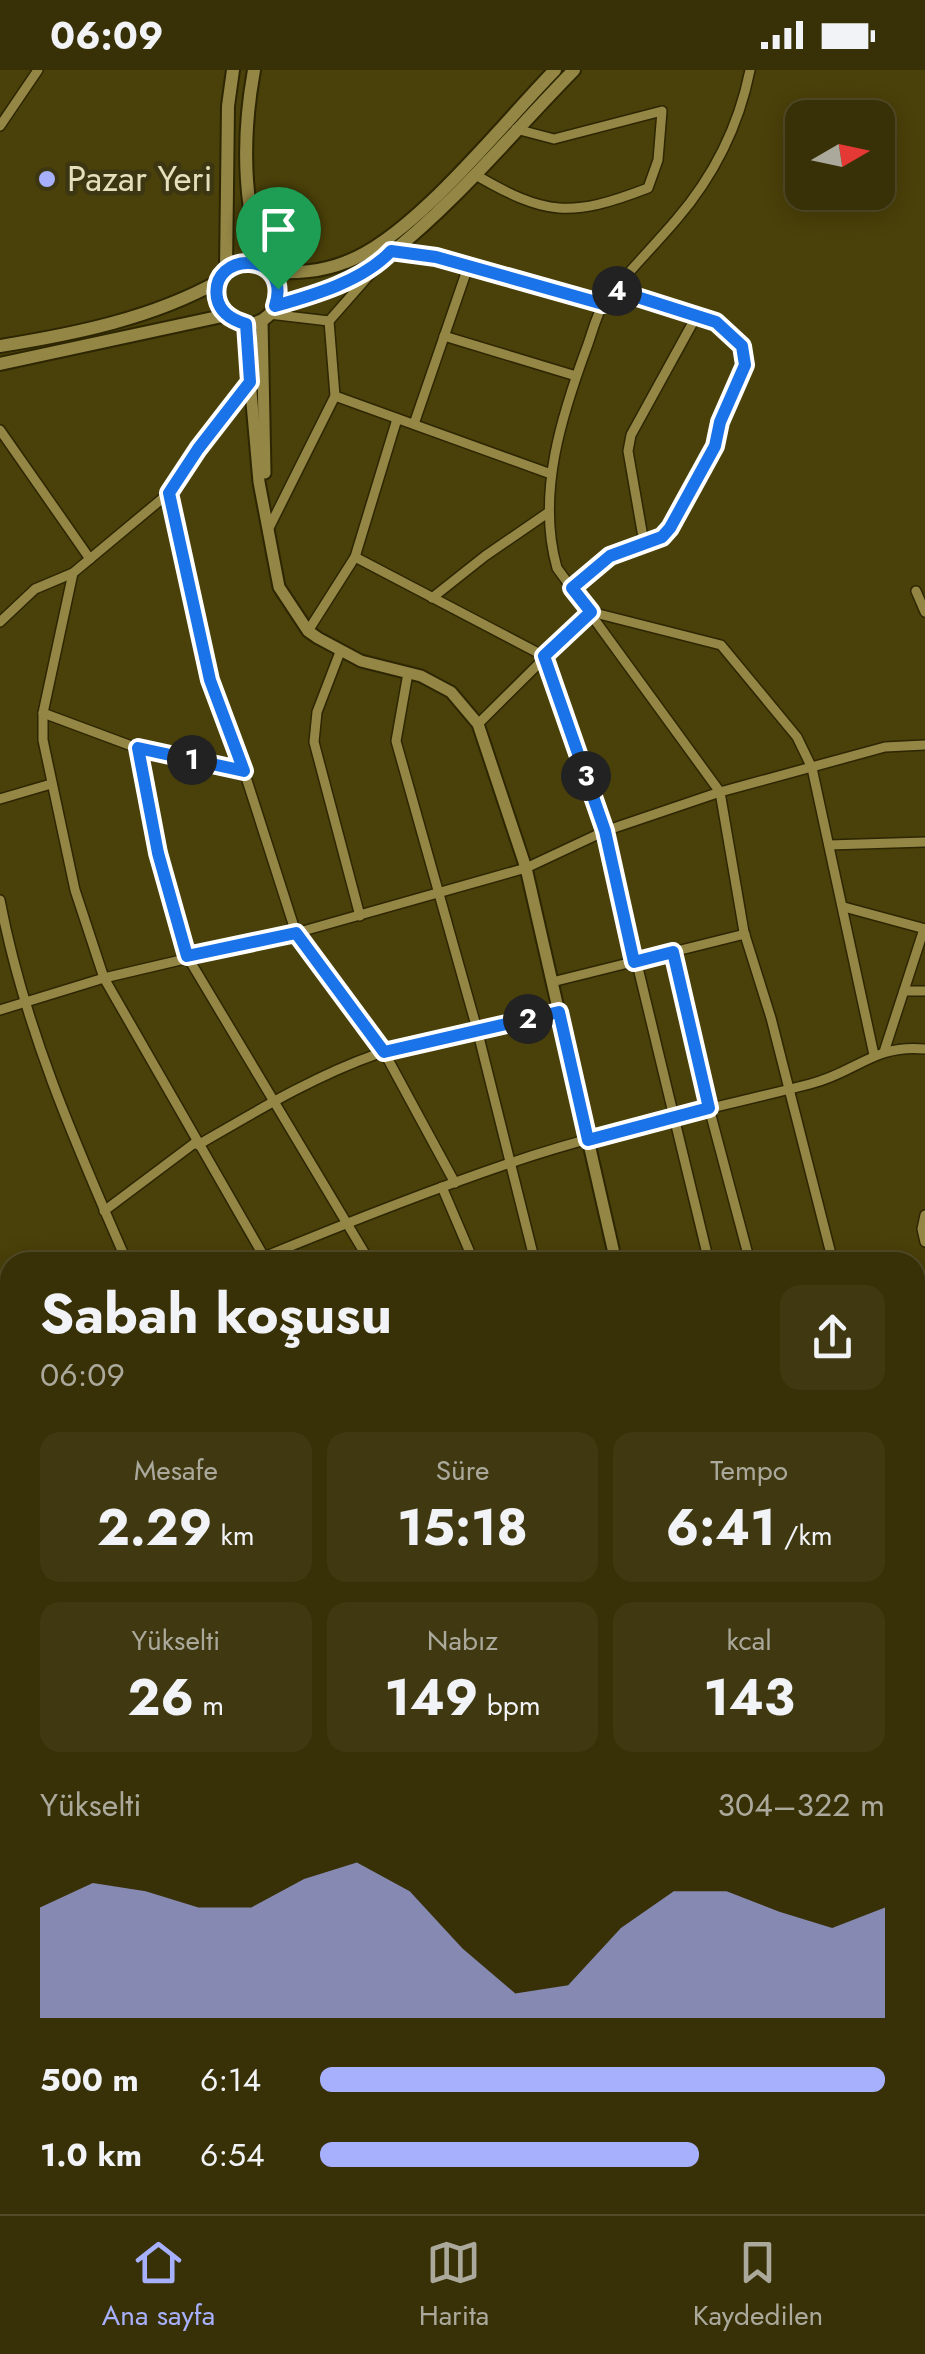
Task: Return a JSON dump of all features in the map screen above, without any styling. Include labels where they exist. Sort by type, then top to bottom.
[{"type":"main road","points":[[233,70],[218,299],[227,315],[246,324],[313,296],[386,256],[436,217],[574,70]]},
{"type":"main road","points":[[254,70],[245,136],[247,195],[252,232],[278,289],[269,314]]},
{"type":"main road","points":[[0,346],[152,312],[183,301],[248,262],[267,270],[318,271],[370,251],[418,213],[555,70]]},
{"type":"main road","points":[[0,364],[227,315]]},
{"type":"street","points":[[0,126],[38,70]]},
{"type":"street","points":[[750,70],[733,131],[710,173],[680,216],[603,304],[576,376],[551,474],[550,541],[557,568],[720,792],[744,934],[771,1018],[830,1252]]},
{"type":"street","points":[[474,174],[518,200],[558,209],[601,206],[648,188],[658,160],[662,110],[554,139],[516,129]]},
{"type":"street","points":[[267,524],[335,396],[329,321],[386,256],[436,257],[603,304]]},
{"type":"street","points":[[414,424],[468,267]]},
{"type":"street","points":[[572,588],[610,556],[662,537],[670,528],[715,446],[720,422],[745,365],[742,346],[716,322],[615,290]]},
{"type":"street","points":[[267,524],[269,314],[329,321]]},
{"type":"street","points":[[644,543],[628,451],[631,435],[697,315]]},
{"type":"street","points":[[246,324],[258,482],[280,587],[308,631],[340,652],[421,676],[450,692],[478,724],[526,868],[614,1252]]},
{"type":"street","points":[[444,336],[576,376]]},
{"type":"street","points":[[0,622],[35,589],[73,573],[169,493],[250,382]]},
{"type":"street","points":[[335,396],[551,474]]},
{"type":"street","points":[[308,631],[355,557],[398,418]]},
{"type":"street","points":[[0,430],[90,559]]},
{"type":"street","points":[[169,493],[210,680],[296,933],[384,1052],[456,1182]]},
{"type":"street","points":[[432,598],[484,556],[549,512]]},
{"type":"street","points":[[355,557],[544,656],[605,831],[706,1252]]},
{"type":"street","points":[[73,573],[42,713],[51,784],[75,890],[104,978],[261,1252]]},
{"type":"street","points":[[916,592],[925,612]]},
{"type":"street","points":[[478,724],[591,612]]},
{"type":"street","points":[[591,612],[721,645],[797,737],[812,768],[879,1053]]},
{"type":"street","points":[[340,652],[318,712],[314,742],[360,916]]},
{"type":"street","points":[[408,673],[396,742],[477,1029],[532,1252]]},
{"type":"street","points":[[42,713],[138,748],[244,771]]},
{"type":"street","points":[[0,1010],[104,978],[296,933],[526,868],[605,831],[720,792],[886,747],[925,745]]},
{"type":"street","points":[[138,748],[158,853],[187,956],[364,1252]]},
{"type":"street","points":[[0,799],[51,784]]},
{"type":"street","points":[[829,845],[925,842]]},
{"type":"street","points":[[0,900],[2,925],[45,1066],[122,1252]]},
{"type":"street","points":[[844,907],[924,929],[879,1053]]},
{"type":"street","points":[[552,982],[744,934]]},
{"type":"street","points":[[673,952],[747,1252]]},
{"type":"street","points":[[904,990],[925,991]]},
{"type":"street","points":[[104,1211],[197,1143],[273,1102],[384,1052],[559,1012]]},
{"type":"street","points":[[283,1252],[345,1223],[509,1163],[672,1116],[817,1082],[900,1047],[925,1050]]},
{"type":"street","points":[[442,1188],[470,1252]]},
{"type":"street","points":[[925,1215],[925,1242]]},
{"type":"place","name":"Pazar Yeri","points":[[47,179]]},
{"type":"route","points":[[391,251],[412,253],[603,304],[615,290],[716,322],[742,346],[745,365],[720,422],[715,446],[670,528],[662,537],[610,556],[572,588],[591,612],[544,656],[605,831],[634,962],[673,952],[709,1108],[588,1140],[559,1012],[384,1052],[296,933],[187,956],[145,798],[138,748],[244,771],[210,680],[169,493],[250,382],[246,324],[235,321],[221,308],[219,281],[232,266],[256,263],[270,272],[278,289],[275,306],[313,296],[381,262],[391,251]]}]
